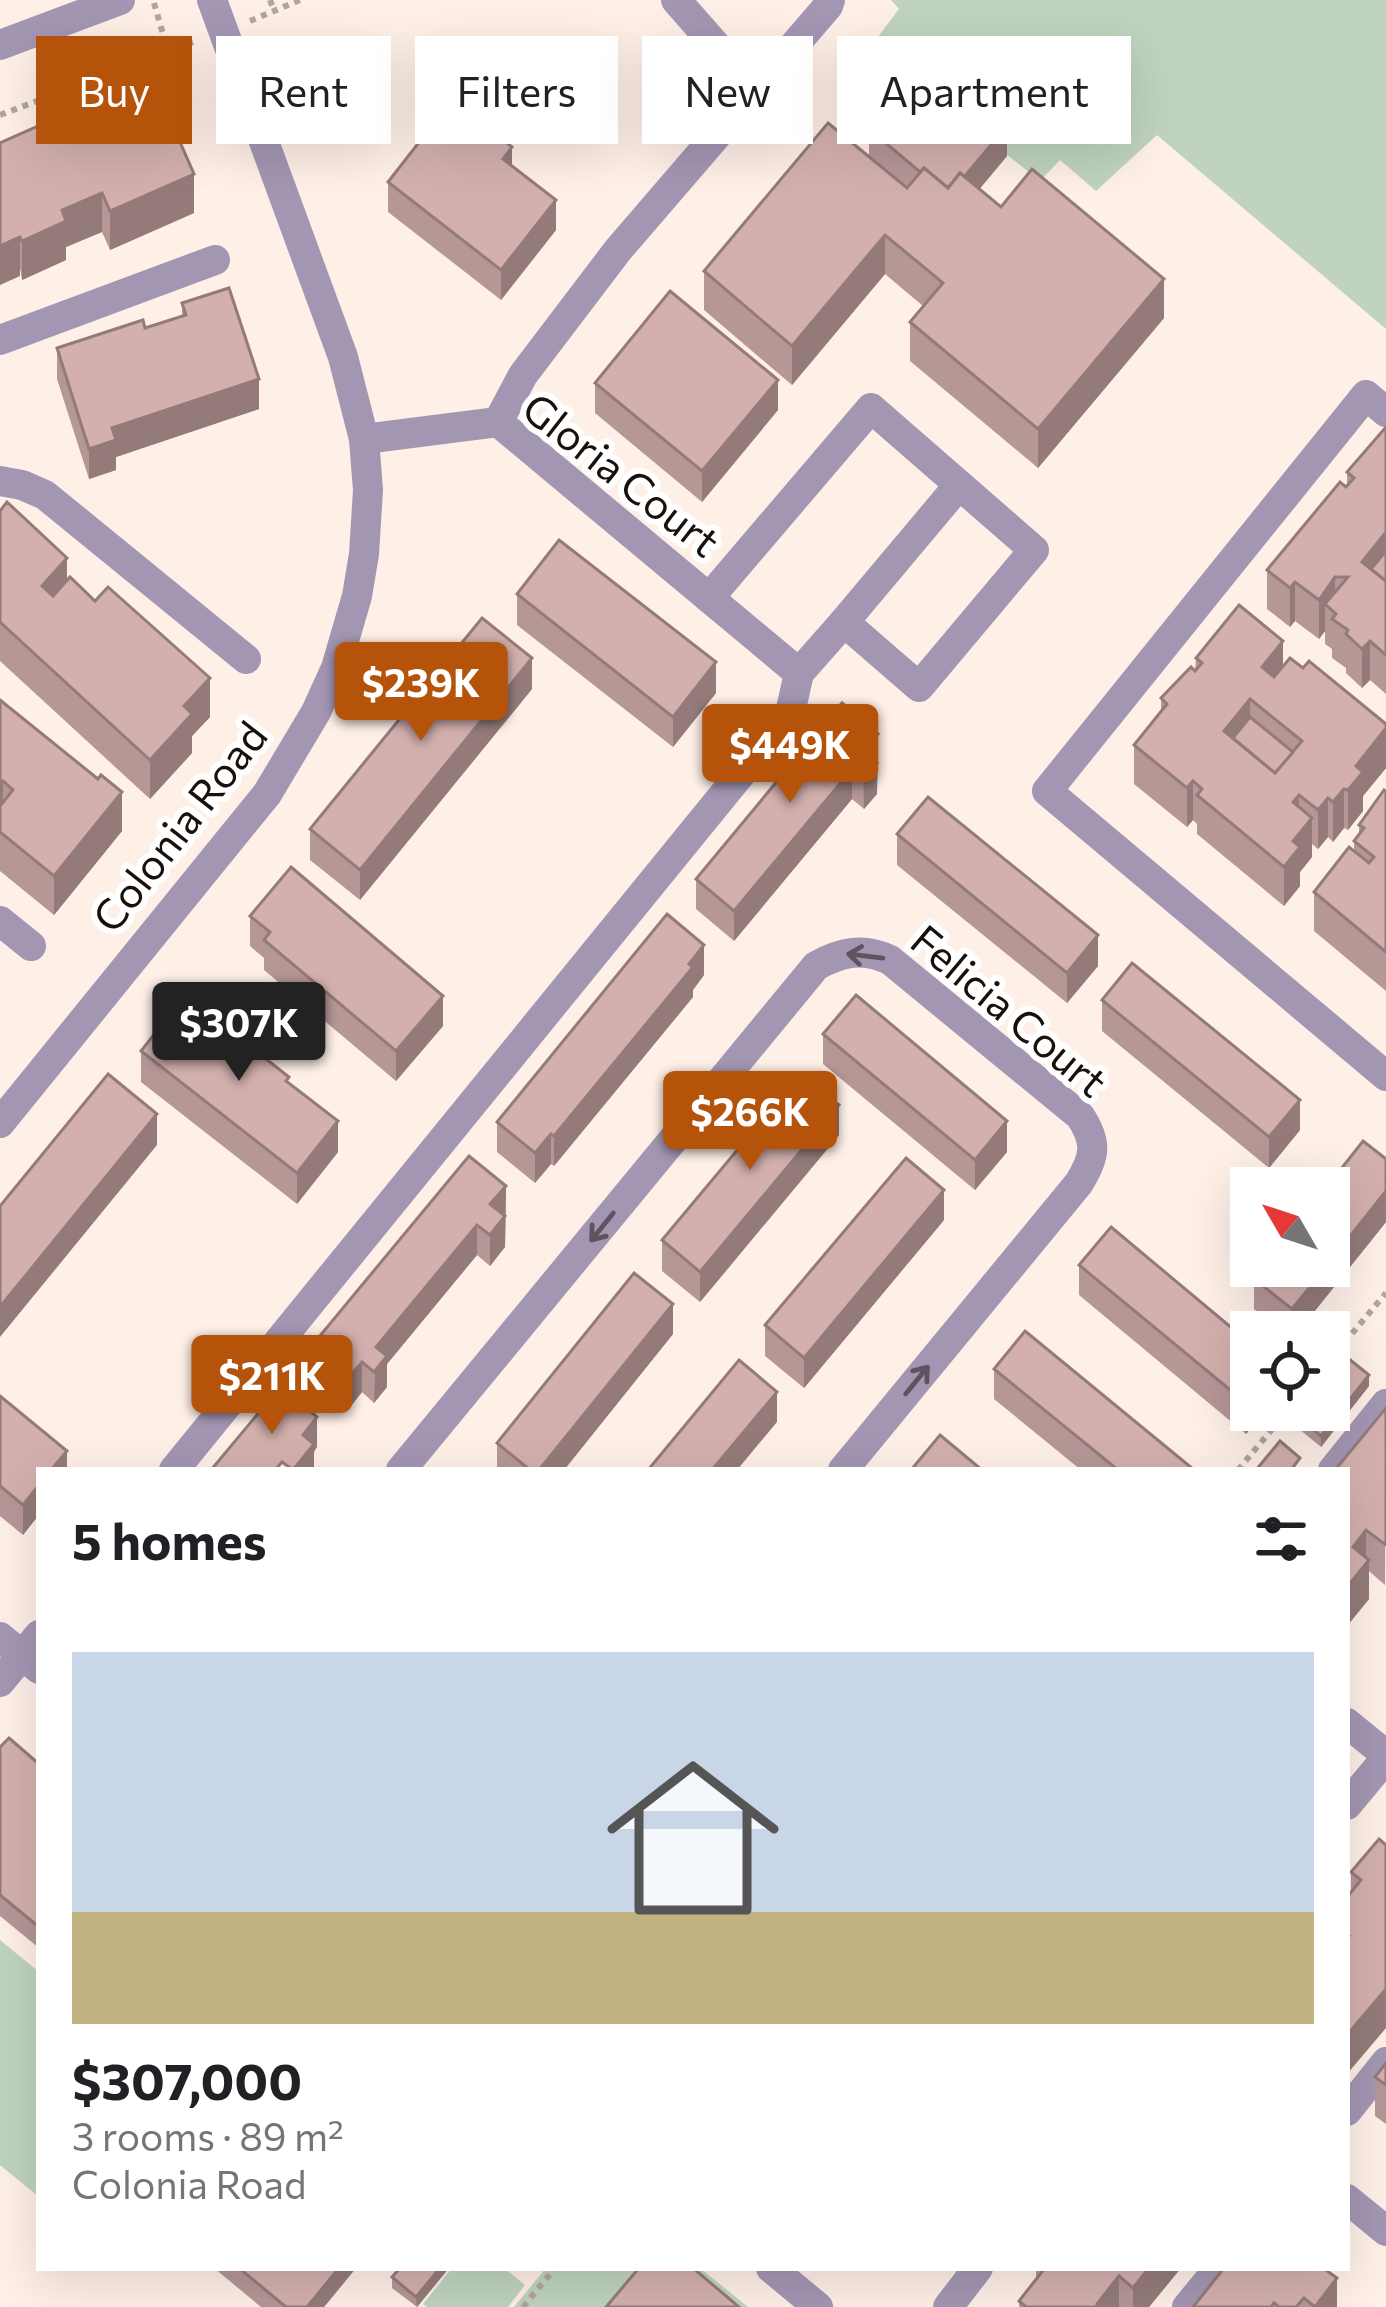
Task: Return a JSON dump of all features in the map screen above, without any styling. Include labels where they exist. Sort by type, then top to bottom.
[{"type":"street","points":[[0,44],[120,0]]},
{"type":"street","name":"Colonia Road","points":[[0,1123],[267,794],[308,730],[335,668],[357,596],[368,490],[364,439],[344,357],[212,0]]},
{"type":"street","points":[[676,0],[708,36]]},
{"type":"street","points":[[802,36],[830,0]]},
{"type":"street","points":[[498,422],[523,376],[618,250],[709,144]]},
{"type":"street","points":[[0,340],[215,260]]},
{"type":"street","points":[[1386,412],[1366,395],[1047,791],[1386,1076]]},
{"type":"street","points":[[709,598],[871,408],[1034,550],[919,688],[844,622]]},
{"type":"street","name":"Gloria Court","points":[[364,439],[498,422],[799,673]]},
{"type":"street","points":[[0,482],[22,484],[45,495],[246,659]]},
{"type":"street","points":[[176,1467],[782,723],[791,709],[799,673],[959,484]]},
{"type":"street","points":[[0,920],[31,946]]},
{"type":"street","name":"Felicia Court","points":[[403,1467],[816,966],[838,954],[863,951],[890,961],[1080,1116],[1093,1146],[1091,1163],[1079,1183],[845,1467]]},
{"type":"street","points":[[1335,1467],[1386,1405]]},
{"type":"street","points":[[0,1682],[25,1649]]},
{"type":"street","points":[[1350,1726],[1386,1756],[1350,1801]]},
{"type":"street","points":[[1350,2107],[1386,2062]]},
{"type":"street","points":[[1350,2201],[1386,2230]]},
{"type":"street","points":[[775,2271],[818,2307]]},
{"type":"street","points":[[948,2307],[976,2271]]},
{"type":"street","points":[[1186,2307],[1216,2271]]},
{"type":"path","points":[[154,0],[165,36]]},
{"type":"path","points":[[269,0],[274,11]]},
{"type":"path","points":[[192,43],[300,0]]},
{"type":"path","points":[[0,116],[36,102]]},
{"type":"path","points":[[1350,1336],[1386,1293]]},
{"type":"path","points":[[1240,1467],[1270,1431]]},
{"type":"path","points":[[523,2307],[553,2271]]},
{"type":"green space","points":[[891,0],[1386,0],[1386,329],[1157,135],[1096,191],[1060,160],[1040,181],[994,144],[1131,144],[1131,36],[879,36],[899,9]]},
{"type":"green space","points":[[0,1940],[36,1970],[36,2195],[0,2165]]},
{"type":"green space","points":[[450,2271],[508,2271],[525,2285],[508,2307],[423,2304]]},
{"type":"green space","points":[[544,2271],[704,2271],[748,2307],[514,2307]]},
{"type":"building","points":[[828,123],[837,130],[837,144],[854,144],[907,188],[924,168],[948,188],[960,173],[1001,207],[1032,169],[1164,279],[1038,429],[910,322],[943,283],[885,235],[792,346],[704,271]]},
{"type":"building","points":[[36,127],[36,144],[181,144],[194,174],[110,211],[102,193],[62,210],[66,221],[0,246],[0,143]]},
{"type":"building","points":[[418,144],[508,144],[512,147],[503,159],[556,200],[501,270],[388,182]]},
{"type":"building","points":[[887,144],[992,144],[948,188],[924,168],[920,172]]},
{"type":"building","points":[[229,288],[259,379],[112,428],[116,440],[89,449],[57,348],[143,320],[145,328],[186,315],[182,303]]},
{"type":"building","points":[[670,291],[778,380],[702,471],[595,383]]},
{"type":"building","points":[[1386,427],[1386,532],[1362,562],[1386,581],[1386,655],[1370,641],[1362,649],[1332,619],[1336,614],[1325,604],[1348,577],[1335,577],[1319,600],[1295,582],[1290,588],[1267,570],[1340,482],[1346,487],[1354,478],[1347,472]]},
{"type":"building","points":[[7,502],[67,558],[42,586],[53,596],[70,577],[95,601],[108,587],[210,678],[184,706],[192,714],[150,760],[0,622],[0,511]]},
{"type":"building","points":[[559,540],[716,662],[673,717],[517,594]]},
{"type":"building","points":[[1386,551],[1386,581],[1371,569]]},
{"type":"building","points":[[1239,605],[1283,641],[1262,667],[1274,677],[1290,658],[1303,668],[1309,661],[1386,724],[1356,766],[1363,772],[1348,790],[1333,802],[1328,798],[1318,810],[1299,795],[1293,802],[1312,818],[1293,841],[1300,847],[1284,867],[1197,795],[1202,789],[1193,781],[1187,788],[1134,745],[1167,704],[1161,698],[1191,667],[1195,671],[1202,663],[1196,658]],"holes":[[[1250,699],[1302,741],[1275,773],[1224,731]]]},
{"type":"building","points":[[482,618],[532,658],[360,870],[310,829]]},
{"type":"building","points":[[0,700],[98,779],[101,775],[122,792],[54,876],[0,832],[0,806],[13,790],[3,781],[0,785]]},
{"type":"building","points":[[842,703],[878,734],[863,751],[877,763],[864,779],[852,769],[734,911],[696,879]]},
{"type":"building","points":[[1250,717],[1293,752],[1275,773],[1233,738]]},
{"type":"building","points":[[1384,790],[1386,952],[1314,892],[1349,847],[1369,863],[1374,857],[1354,841],[1364,828],[1359,825]]},
{"type":"building","points":[[928,797],[1098,935],[1067,973],[897,834]]},
{"type":"building","points":[[291,867],[443,996],[396,1051],[264,940],[270,932],[250,916]]},
{"type":"building","points":[[667,914],[704,945],[689,964],[693,967],[535,1153],[497,1122]]},
{"type":"building","points":[[1132,963],[1300,1100],[1269,1137],[1102,1000]]},
{"type":"building","points":[[185,995],[338,1121],[297,1173],[141,1051]]},
{"type":"building","points":[[856,995],[1007,1121],[975,1160],[823,1034]]},
{"type":"building","points":[[108,1074],[157,1114],[0,1307],[0,1206]]},
{"type":"building","points":[[801,1074],[839,1105],[700,1272],[662,1240]]},
{"type":"building","points":[[1363,1141],[1386,1159],[1386,1191],[1350,1236],[1350,1167],[1343,1167]]},
{"type":"building","points":[[469,1156],[506,1186],[490,1204],[505,1216],[490,1235],[477,1225],[376,1347],[387,1356],[374,1372],[362,1362],[347,1380],[309,1349]]},
{"type":"building","points":[[906,1158],[944,1190],[804,1358],[765,1325]]},
{"type":"building","points":[[1111,1227],[1230,1326],[1230,1390],[1079,1265]]},
{"type":"building","points":[[634,1273],[673,1304],[541,1467],[526,1467],[497,1443]]},
{"type":"building","points":[[1264,1287],[1310,1287],[1292,1309]]},
{"type":"building","points":[[1025,1331],[1189,1467],[1114,1467],[994,1369]]},
{"type":"building","points":[[739,1360],[777,1392],[714,1467],[650,1467]]},
{"type":"building","points":[[1350,1360],[1369,1375],[1350,1399]]},
{"type":"building","points":[[281,1386],[317,1417],[303,1435],[314,1444],[295,1467],[282,1462],[278,1467],[214,1467]]},
{"type":"building","points":[[0,1396],[67,1451],[54,1467],[36,1467],[36,1489],[23,1505],[0,1486]]},
{"type":"building","points":[[1386,1408],[1386,1545],[1366,1530],[1353,1547],[1369,1560],[1350,1583],[1350,1467],[1337,1467]]},
{"type":"building","points":[[940,1435],[978,1467],[913,1467]]},
{"type":"building","points":[[1280,1441],[1300,1458],[1293,1467],[1258,1467]]},
{"type":"building","points":[[9,1738],[36,1761],[36,1925],[0,1895],[0,1747]]},
{"type":"building","points":[[1379,1839],[1386,1845],[1386,1989],[1350,2031],[1350,1893],[1361,1880],[1351,1872]]},
{"type":"building","points":[[1386,2063],[1386,2085],[1375,2077]]},
{"type":"building","points":[[243,2271],[337,2271],[307,2307],[286,2307]]},
{"type":"building","points":[[397,2271],[438,2271],[416,2297],[392,2277]]},
{"type":"building","points":[[636,2271],[697,2271],[739,2307],[606,2307]]},
{"type":"building","points":[[1043,2271],[1147,2271],[1133,2288],[1119,2276],[1097,2304],[1101,2307],[1026,2307],[1019,2301]]},
{"type":"building","points":[[1222,2271],[1327,2271],[1337,2278],[1315,2307],[1304,2298],[1296,2307],[1274,2303],[1271,2307],[1193,2307]]}]
